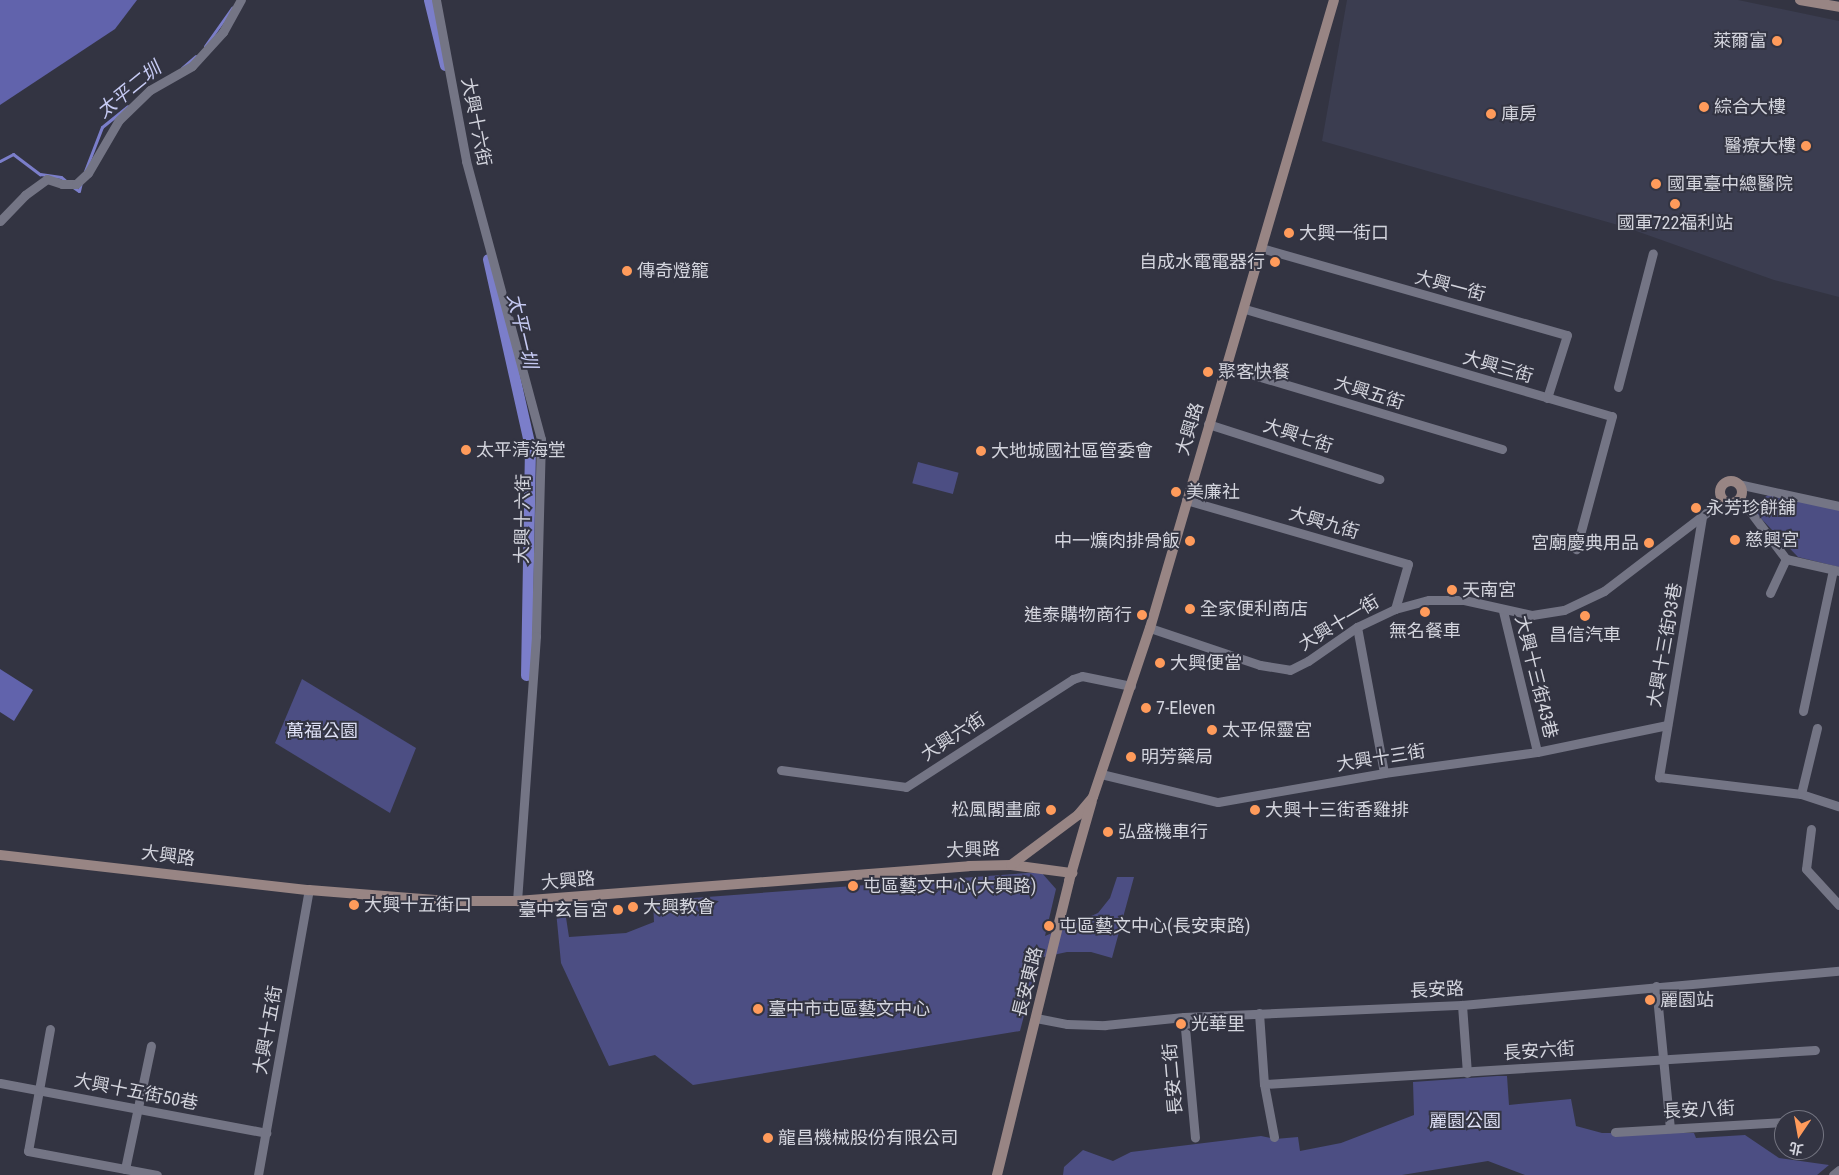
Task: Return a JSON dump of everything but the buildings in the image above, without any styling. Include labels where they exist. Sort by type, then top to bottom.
[{"type":"main road","name":"大興路","points":[[0,855],[309,890],[448,901],[518,901],[752,881],[1011,865],[1078,815],[1093,797],[1150,628],[1208,424],[1227,367],[1334,0]]},
{"type":"main road","points":[[1800,0],[1839,7]]},
{"type":"main road","points":[[1731,481],[1738,484],[1740,498],[1731,503],[1723,500],[1720,494],[1722,486],[1731,481]]},
{"type":"main road","name":"長安東路","points":[[997,1175],[1072,873],[1093,797]]},
{"type":"main road","points":[[1011,865],[1072,873]]},
{"type":"street","points":[[0,221],[25,194],[47,179],[62,184],[76,184],[88,173],[119,120],[150,90],[192,66],[223,32],[241,0]]},
{"type":"street","name":"大興十六街","points":[[436,0],[466,160],[541,440],[536,636],[518,901]]},
{"type":"street","name":"大興一街","points":[[1261,248],[1567,335],[1547,398]]},
{"type":"street","points":[[1618,387],[1654,253]]},
{"type":"street","name":"大興三街","points":[[1244,309],[1612,416],[1576,549]]},
{"type":"street","name":"大興五街","points":[[1227,367],[1502,449]]},
{"type":"street","name":"大興七街","points":[[1208,424],[1379,479]]},
{"type":"street","points":[[1738,484],[1839,506]]},
{"type":"street","points":[[1740,498],[1786,559],[1836,570],[1803,711]]},
{"type":"street","name":"大興九街","points":[[1186,500],[1408,564],[1395,609]]},
{"type":"street","name":"大興十一街","points":[[1150,628],[1260,665],[1290,670],[1357,627],[1395,609],[1430,600],[1464,600],[1502,611],[1532,615],[1564,610],[1604,591],[1723,500]]},
{"type":"street","name":"大興十三街93巷","points":[[1702,517],[1659,777],[1750,790],[1801,794]]},
{"type":"street","points":[[1770,593],[1786,559]]},
{"type":"street","name":"大興十三街43巷","points":[[1502,611],[1537,752]]},
{"type":"street","points":[[1357,627],[1384,773]]},
{"type":"street","name":"大興六街","points":[[781,770],[906,787],[1073,679],[1082,676],[1131,686]]},
{"type":"street","name":"大興十三街","points":[[1101,774],[1218,802],[1384,773],[1537,752],[1667,725]]},
{"type":"street","points":[[1817,728],[1801,794],[1839,806]]},
{"type":"street","points":[[1811,829],[1806,869],[1839,905]]},
{"type":"street","name":"大興十五街","points":[[258,1175],[309,890]]},
{"type":"street","name":"長安路","points":[[1036,1018],[1067,1024],[1105,1025],[1184,1017],[1462,1005],[1839,971]]},
{"type":"street","points":[[1656,986],[1665,1058],[1670,1128]]},
{"type":"street","points":[[1462,1005],[1467,1073]]},
{"type":"street","points":[[1259,1013],[1264,1084],[1274,1136]]},
{"type":"street","name":"長安二街","points":[[1184,1017],[1195,1137]]},
{"type":"street","points":[[50,1029],[28,1151],[157,1175]]},
{"type":"street","points":[[125,1169],[151,1046]]},
{"type":"street","name":"長安六街","points":[[1264,1084],[1467,1073],[1665,1058],[1815,1050]]},
{"type":"street","name":"大興十五街50巷","points":[[0,1083],[266,1133]]},
{"type":"street","name":"長安八街","points":[[1615,1132],[1774,1123]]},
{"type":"street","points":[[1834,1175],[1839,1170]]},
{"type":"shaded area","points":[[0,0],[137,0],[115,29],[0,105]]},
{"type":"shaded area","name":"國軍臺中總醫院","points":[[1347,0],[1738,0],[1839,21],[1839,297],[1774,280],[1625,227],[1322,141]]},
{"type":"shaded area","points":[[0,669],[33,690],[14,721],[0,712]]},
{"type":"green space","points":[[918,462],[959,473],[953,494],[912,483]]},
{"type":"green space","points":[[1771,493],[1839,509],[1839,567],[1798,557],[1750,507]]},
{"type":"green space","name":"萬福公園","points":[[302,679],[416,748],[390,813],[275,743]]},
{"type":"green space","points":[[1041,872],[1056,889],[1045,936],[1098,913],[1110,898],[1117,877],[1134,877],[1112,958],[1091,952],[1067,952],[1039,958],[1020,1031],[693,1085],[655,1055],[609,1066],[561,963],[556,911],[565,911],[569,937],[626,933],[654,922],[653,901]]},
{"type":"green space","name":"麗園公園","points":[[1507,1076],[1509,1105],[1571,1099],[1576,1126],[1602,1133],[1694,1133],[1696,1138],[1745,1135],[1774,1155],[1774,1160],[1793,1160],[1829,1165],[1817,1175],[1525,1175],[1488,1161],[1402,1175],[1063,1175],[1064,1167],[1083,1150],[1113,1161],[1131,1152],[1261,1136],[1275,1139],[1298,1137],[1300,1151],[1341,1143],[1414,1115],[1413,1082]]},
{"type":"waterway","name":"太平一圳","points":[[429,0],[445,65]]},
{"type":"waterway","name":"太平二圳","points":[[205,46],[232,8]]},
{"type":"waterway","name":"太平二圳","points":[[182,68],[196,56]]},
{"type":"waterway","name":"太平二圳","points":[[85,171],[102,127],[128,106]]},
{"type":"waterway","name":"太平二圳","points":[[0,161],[13,154],[40,174],[61,177],[67,182]]},
{"type":"waterway","name":"太平二圳","points":[[73,187],[79,191],[81,182]]},
{"type":"waterway","name":"太平一圳","points":[[488,259],[530,447],[526,675]]},
{"type":"place","name":"萊爾富","points":[[1777,41]]},
{"type":"place","name":"綜合大樓","points":[[1704,107]]},
{"type":"place","name":"庫房","points":[[1491,114]]},
{"type":"place","name":"醫療大樓","points":[[1806,146]]},
{"type":"place","name":"國軍臺中總醫院","points":[[1656,184]]},
{"type":"place","name":"國軍722福利站","points":[[1675,204]]},
{"type":"place","name":"大興一街口","points":[[1289,233]]},
{"type":"place","name":"自成水電電器行","points":[[1275,262]]},
{"type":"place","name":"傳奇燈籠","points":[[627,271]]},
{"type":"place","name":"聚客快餐","points":[[1208,372]]},
{"type":"place","name":"太平清海堂","points":[[466,450]]},
{"type":"place","name":"大地城國社區管委會","points":[[981,451]]},
{"type":"place","name":"美廉社","points":[[1176,492]]},
{"type":"place","name":"永芳珍餅舖","points":[[1696,508]]},
{"type":"place","name":"慈興宮","points":[[1735,540]]},
{"type":"place","name":"中一爌肉排骨飯","points":[[1190,541]]},
{"type":"place","name":"宮廟慶典用品","points":[[1649,543]]},
{"type":"place","name":"天南宮","points":[[1452,590]]},
{"type":"place","name":"全家便利商店","points":[[1190,609]]},
{"type":"place","name":"無名餐車","points":[[1425,612]]},
{"type":"place","name":"進泰購物商行","points":[[1142,615]]},
{"type":"place","name":"昌信汽車","points":[[1585,616]]},
{"type":"place","name":"大興便當","points":[[1160,663]]},
{"type":"place","name":"7-Eleven","points":[[1146,708]]},
{"type":"place","name":"太平保靈宮","points":[[1212,730]]},
{"type":"place","name":"明芳藥局","points":[[1131,757]]},
{"type":"place","name":"松風閣畫廊","points":[[1051,810]]},
{"type":"place","name":"大興十三街香雞排","points":[[1255,810]]},
{"type":"place","name":"弘盛機車行","points":[[1108,832]]},
{"type":"place","name":"屯區藝文中心(大興路)","points":[[853,886]]},
{"type":"place","name":"大興十五街口","points":[[354,905]]},
{"type":"place","name":"大興教會","points":[[633,907]]},
{"type":"place","name":"臺中玄旨宮","points":[[618,910]]},
{"type":"place","name":"屯區藝文中心(長安東路)","points":[[1049,926]]},
{"type":"place","name":"麗園站","points":[[1650,1000]]},
{"type":"place","name":"臺中市屯區藝文中心","points":[[758,1009]]},
{"type":"place","name":"光華里","points":[[1181,1024]]},
{"type":"place","name":"龍昌機械股份有限公司","points":[[768,1138]]}]
